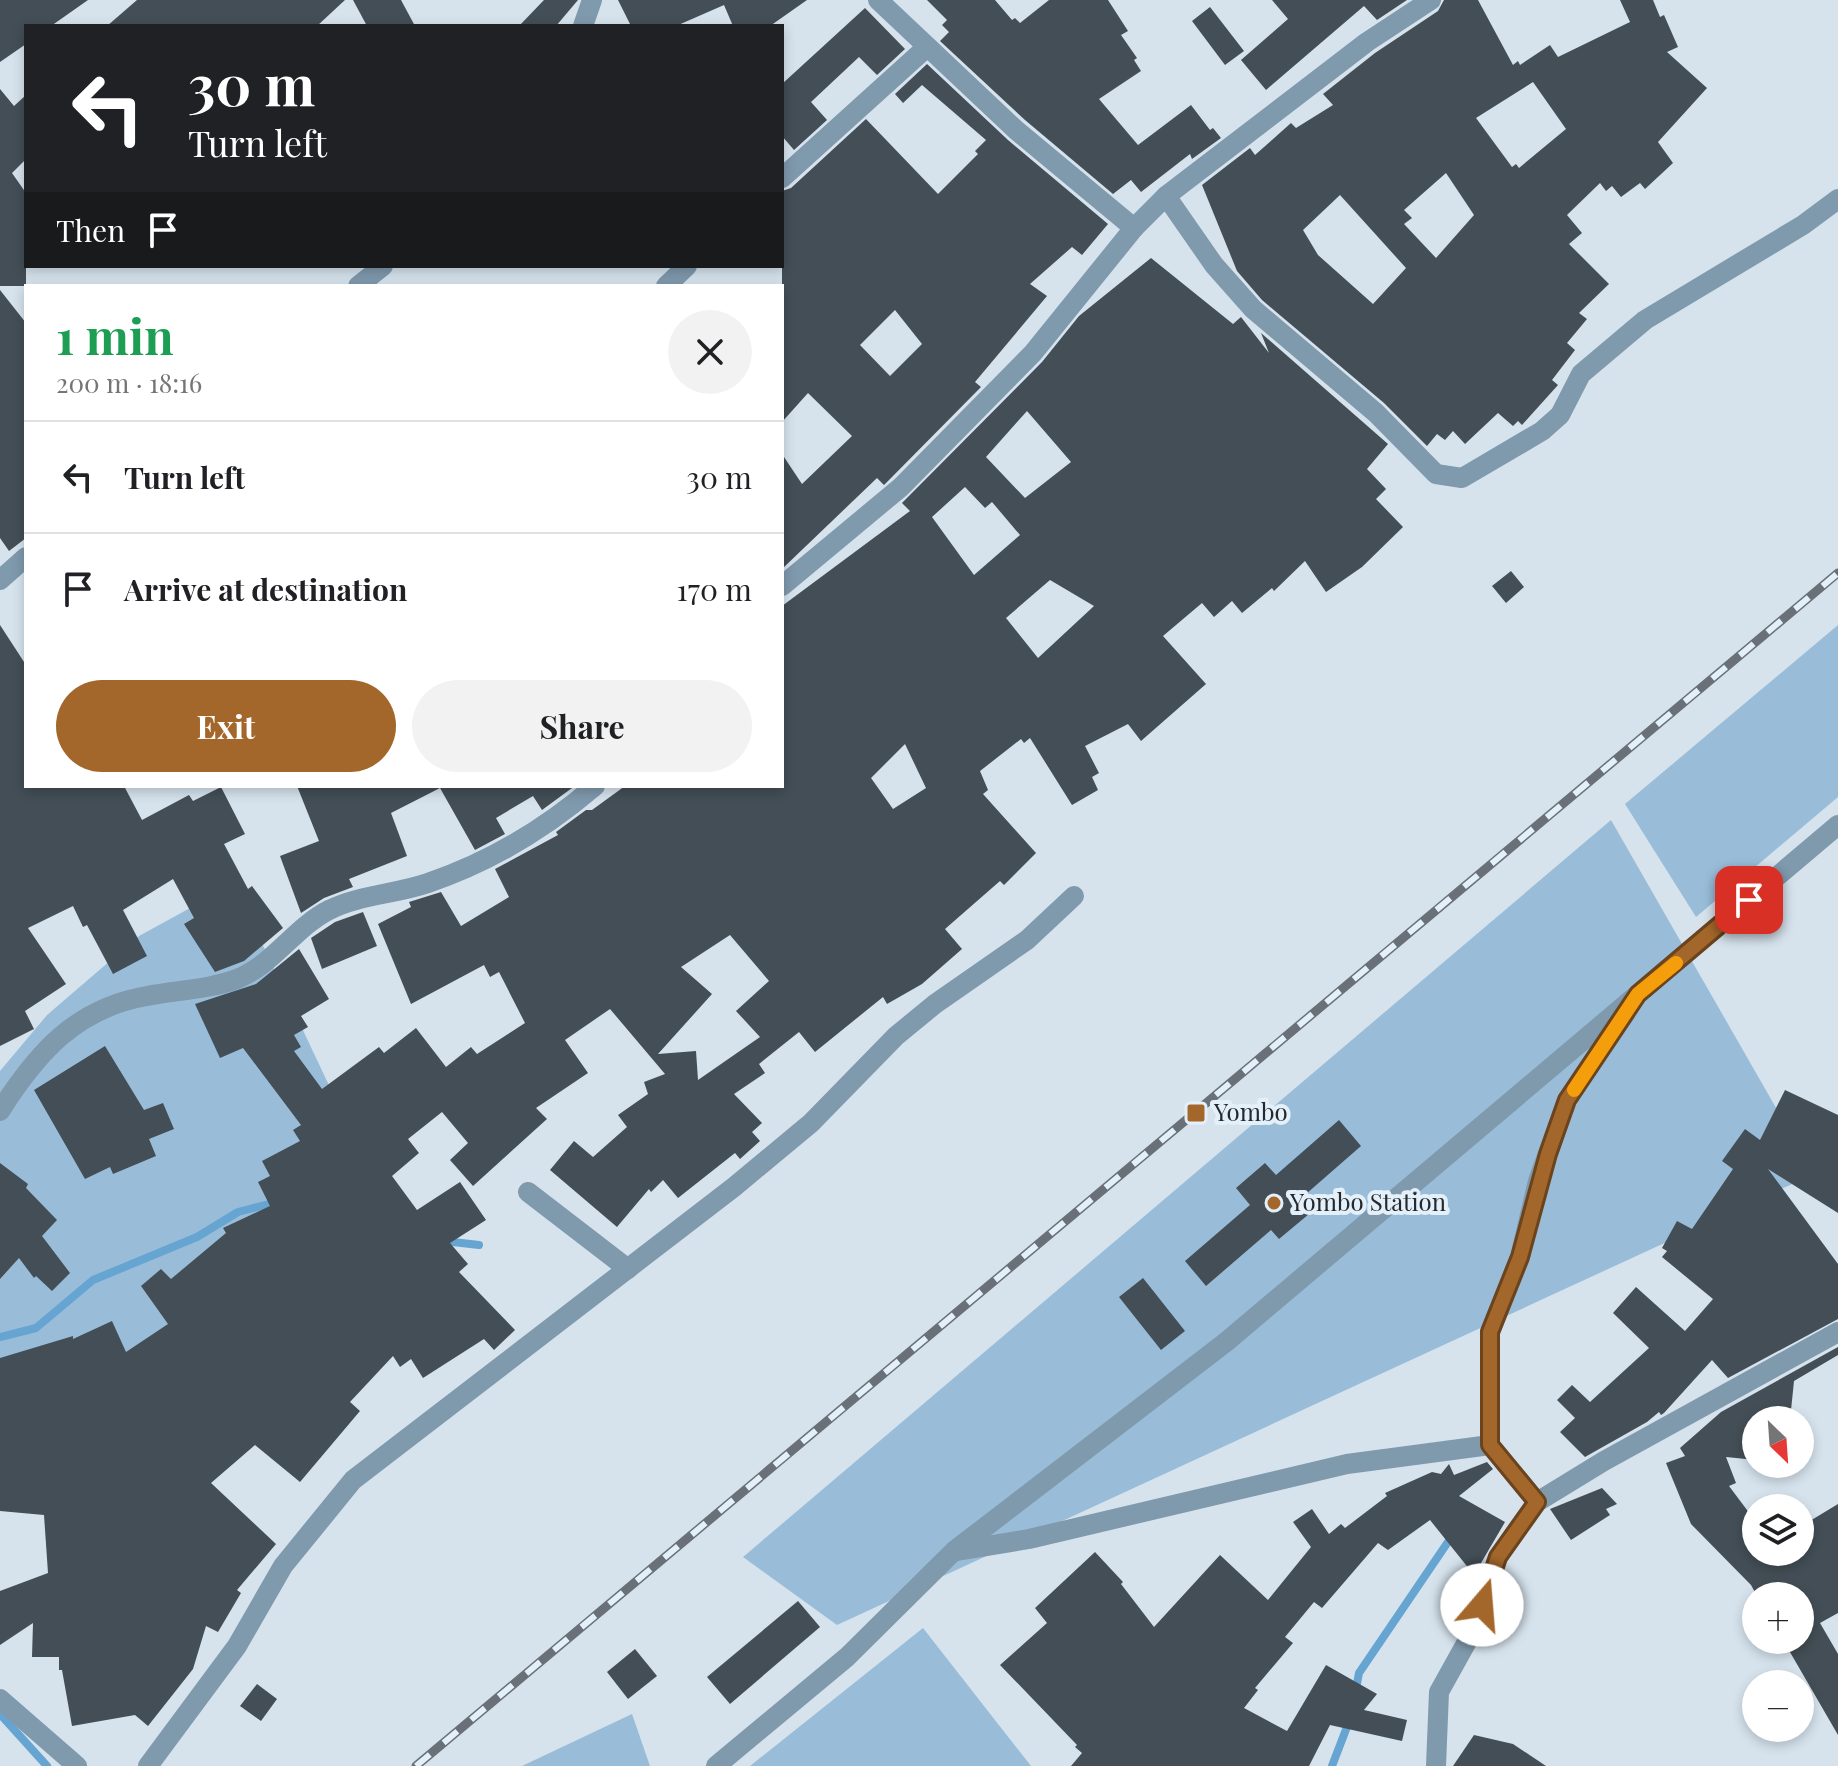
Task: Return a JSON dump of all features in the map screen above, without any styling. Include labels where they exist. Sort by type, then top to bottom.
[{"type":"street","points":[[584,24],[592,0]]},
{"type":"street","points":[[878,0],[1016,130],[1134,228]]},
{"type":"street","points":[[784,584],[901,487],[1011,376],[1134,228],[1166,196],[1367,42],[1431,0]]},
{"type":"street","points":[[784,176],[927,47]]},
{"type":"street","points":[[1166,196],[1214,265],[1253,309],[1376,413],[1436,474],[1462,478],[1542,431],[1560,415],[1581,374],[1645,320],[1803,225],[1838,199]]},
{"type":"street","points":[[360,284],[380,268]]},
{"type":"street","points":[[668,284],[685,268]]},
{"type":"street","points":[[0,580],[24,559]]},
{"type":"street","points":[[0,1111],[56,1038],[97,1010],[146,996],[196,990],[238,978],[273,957],[300,929],[331,909],[427,883],[473,865],[531,835],[592,788]]},
{"type":"street","points":[[716,1766],[847,1657],[954,1551],[1226,1342],[1838,825]]},
{"type":"street","points":[[148,1766],[237,1646],[283,1566],[353,1480],[407,1435],[628,1269],[811,1123],[896,1036],[935,1004],[1027,940],[1074,896]]},
{"type":"street","points":[[1537,1502],[1490,1445],[1490,1332],[1520,1257],[1538,1181],[1567,1100],[1638,994]]},
{"type":"street","points":[[528,1192],[628,1269]]},
{"type":"street","points":[[1436,1766],[1439,1692],[1474,1629],[1498,1557],[1537,1502],[1604,1461],[1838,1332]]},
{"type":"street","points":[[954,1551],[1029,1539],[1347,1464],[1490,1445]]},
{"type":"street","points":[[0,1699],[77,1766]]},
{"type":"shaded area","points":[[1838,625],[1838,797],[1696,917],[1625,804]]},
{"type":"shaded area","points":[[1611,820],[1814,1174],[837,1625],[743,1557]]},
{"type":"shaded area","points":[[234,884],[351,1132],[213,1331],[0,1399],[0,1071],[47,1015],[139,936]]},
{"type":"shaded area","points":[[923,1628],[1031,1766],[750,1766]]},
{"type":"shaded area","points":[[632,1714],[650,1766],[522,1766]]},
{"type":"building","points":[[0,0],[88,0],[54,24],[24,24],[24,45],[0,62]]},
{"type":"building","points":[[137,0],[345,0],[319,24],[109,24]]},
{"type":"building","points":[[353,0],[401,0],[414,24],[366,24]]},
{"type":"building","points":[[544,0],[578,0],[558,24],[521,24]]},
{"type":"building","points":[[618,0],[807,0],[773,24],[732,24],[724,5],[681,24],[630,24]]},
{"type":"building","points":[[927,0],[995,0],[1012,20],[1015,18],[1020,23],[1049,0],[1108,0],[1128,31],[1121,35],[1137,58],[1134,60],[1141,71],[1099,99],[1138,145],[1191,105],[1210,130],[1213,128],[1221,138],[1192,159],[1190,154],[1141,192],[1131,180],[1113,194],[1025,120],[940,41],[949,32],[942,25],[947,20]]},
{"type":"building","points":[[1272,0],[1407,0],[1377,20],[1364,6],[1266,90],[1241,60],[1288,19]]},
{"type":"building","points":[[1444,0],[1478,0],[1513,65],[1518,61],[1520,65],[1550,45],[1558,57],[1630,22],[1620,0],[1653,0],[1660,17],[1664,15],[1678,47],[1667,52],[1707,88],[1658,142],[1673,163],[1645,189],[1640,183],[1621,197],[1612,186],[1606,191],[1600,183],[1567,215],[1582,233],[1569,244],[1609,284],[1579,313],[1587,319],[1567,343],[1575,350],[1552,380],[1558,385],[1522,425],[1518,421],[1513,426],[1498,413],[1465,444],[1453,431],[1445,440],[1437,434],[1427,446],[1384,403],[1262,300],[1237,271],[1202,185],[1250,148],[1255,155],[1291,123],[1296,128],[1333,105],[1323,94],[1375,53],[1438,11]],"holes":[[[1533,82],[1566,129],[1519,168],[1516,164],[1512,167],[1476,118]],[[1446,173],[1474,215],[1436,258],[1404,224],[1412,218],[1404,210]],[[1340,195],[1406,268],[1373,304],[1318,255],[1303,230]]]},
{"type":"building","points":[[1210,7],[1244,51],[1225,65],[1192,21]]},
{"type":"building","points":[[865,8],[905,49],[877,75],[859,57],[811,102],[827,120],[794,150],[784,138],[784,82]]},
{"type":"building","points":[[927,64],[1008,140],[1108,224],[1082,255],[1072,247],[1030,284],[1047,296],[975,382],[981,387],[884,485],[877,478],[784,567],[784,457],[802,484],[852,436],[808,393],[784,420],[784,190],[791,188],[866,119],[938,194],[978,154],[975,151],[986,140],[922,85],[903,103],[895,94]],"holes":[[[895,310],[922,344],[890,376],[860,345]]]},
{"type":"building","points":[[0,89],[14,106],[24,97],[24,161],[12,173],[24,190],[26,284],[0,286]]},
{"type":"building","points":[[1151,258],[1233,324],[1241,317],[1269,353],[1261,333],[1388,444],[1367,469],[1386,489],[1376,499],[1403,527],[1362,567],[1326,592],[1305,561],[1274,591],[1272,588],[1242,613],[1232,601],[1214,617],[1202,603],[1163,636],[1206,684],[1141,741],[1128,724],[1085,746],[1099,773],[1092,777],[1098,790],[1072,805],[1030,738],[1024,743],[1021,739],[980,771],[988,790],[983,794],[1036,853],[1004,885],[1000,881],[945,929],[962,949],[922,984],[887,1004],[883,997],[815,1052],[799,1032],[759,1064],[765,1073],[734,1094],[762,1123],[752,1132],[760,1141],[740,1159],[735,1153],[678,1198],[663,1180],[651,1192],[649,1189],[617,1227],[550,1170],[574,1141],[593,1157],[627,1127],[618,1115],[648,1094],[644,1082],[665,1074],[610,1009],[565,1040],[588,1073],[536,1108],[547,1119],[473,1186],[450,1160],[468,1143],[442,1112],[408,1139],[419,1153],[392,1176],[417,1210],[460,1182],[486,1220],[450,1243],[468,1264],[459,1272],[515,1330],[494,1350],[484,1339],[423,1378],[411,1359],[400,1367],[393,1356],[350,1402],[360,1411],[300,1482],[255,1445],[211,1483],[276,1544],[237,1590],[241,1593],[218,1632],[206,1626],[193,1669],[148,1726],[135,1715],[72,1726],[62,1670],[59,1670],[59,1657],[32,1657],[33,1623],[0,1645],[0,1591],[48,1573],[44,1515],[0,1511],[0,1358],[73,1336],[73,1339],[112,1321],[126,1352],[168,1324],[141,1286],[161,1269],[171,1279],[226,1233],[223,1228],[270,1206],[258,1182],[270,1176],[262,1161],[300,1141],[293,1130],[301,1125],[243,1048],[220,1058],[195,1004],[256,984],[299,949],[329,999],[301,1016],[308,1027],[294,1035],[301,1047],[294,1051],[322,1089],[379,1047],[384,1053],[416,1028],[446,1067],[471,1047],[477,1054],[525,1023],[499,972],[490,977],[484,965],[411,1004],[378,924],[411,907],[409,902],[441,892],[461,926],[509,897],[495,869],[558,835],[556,832],[586,810],[592,810],[622,788],[784,788],[784,605],[910,511],[902,503],[1042,362],[1079,316]],"holes":[[[1027,411],[1071,462],[1025,498],[986,457]],[[965,487],[985,508],[992,502],[1020,535],[974,575],[932,517]],[[1050,580],[1094,606],[1038,658],[1006,618]],[[905,744],[926,788],[893,809],[871,778]],[[730,935],[769,981],[736,1011],[760,1037],[698,1080],[696,1051],[658,1054],[712,994],[681,967]]]},
{"type":"building","points":[[0,290],[24,320],[24,540],[9,551],[0,538]]},
{"type":"building","points":[[1511,571],[1524,587],[1506,603],[1492,586]]},
{"type":"building","points":[[0,625],[24,662],[24,788],[125,788],[142,820],[189,795],[193,801],[222,788],[245,834],[224,844],[248,889],[252,886],[283,928],[244,961],[215,972],[184,924],[194,918],[173,879],[123,910],[147,956],[113,974],[87,925],[83,927],[73,906],[28,928],[66,984],[25,1011],[34,1029],[0,1046]]},
{"type":"building","points":[[298,788],[440,788],[391,813],[407,856],[349,879],[353,887],[324,898],[301,913],[280,856],[319,841]]},
{"type":"building","points":[[440,788],[572,788],[542,810],[533,796],[496,818],[505,834],[475,850]]},
{"type":"building","points":[[363,912],[377,946],[322,969],[311,938],[335,922]]},
{"type":"building","points":[[105,1046],[144,1110],[163,1103],[174,1129],[149,1139],[156,1156],[113,1174],[110,1167],[85,1179],[34,1090]]},
{"type":"building","points":[[1785,1090],[1838,1115],[1838,1213],[1768,1169],[1838,1264],[1838,1319],[1728,1378],[1712,1360],[1664,1413],[1661,1415],[1659,1412],[1585,1457],[1560,1432],[1575,1418],[1557,1400],[1572,1385],[1590,1402],[1649,1348],[1613,1313],[1636,1287],[1685,1331],[1713,1299],[1662,1257],[1667,1251],[1662,1248],[1677,1221],[1692,1229],[1733,1169],[1722,1161],[1745,1129],[1760,1140]]},
{"type":"building","name":"Yombo Station","points":[[1339,1120],[1361,1146],[1298,1201],[1309,1214],[1279,1239],[1271,1230],[1206,1286],[1185,1261],[1250,1205],[1236,1188],[1265,1163],[1276,1175]]},
{"type":"building","points":[[0,1163],[28,1184],[26,1188],[57,1220],[42,1236],[70,1273],[52,1291],[36,1276],[34,1278],[19,1258],[0,1279]]},
{"type":"building","points":[[1143,1278],[1185,1331],[1161,1350],[1119,1297]]},
{"type":"building","points":[[1838,1347],[1838,1355],[1794,1381],[1791,1406],[1742,1406],[1742,1459],[1726,1457],[1736,1483],[1729,1486],[1742,1503],[1742,1566],[1814,1566],[1814,1519],[1838,1504],[1838,1613],[1820,1623],[1838,1654],[1838,1735],[1814,1694],[1814,1670],[1800,1670],[1791,1654],[1814,1654],[1814,1582],[1748,1582],[1691,1524],[1666,1463],[1685,1456],[1680,1448],[1721,1412]]},
{"type":"building","points":[[1487,1462],[1493,1469],[1459,1496],[1505,1522],[1474,1575],[1430,1520],[1388,1550],[1378,1543],[1322,1608],[1314,1602],[1285,1637],[1293,1643],[1255,1688],[1258,1690],[1244,1708],[1287,1731],[1326,1665],[1377,1694],[1364,1710],[1407,1720],[1402,1741],[1330,1725],[1309,1766],[1071,1766],[1082,1753],[1075,1747],[1077,1745],[1000,1665],[1047,1623],[1035,1608],[1095,1552],[1123,1582],[1121,1584],[1154,1627],[1220,1555],[1268,1600],[1311,1547],[1293,1522],[1312,1509],[1329,1534],[1341,1524],[1345,1528],[1387,1496],[1385,1493],[1432,1472],[1441,1474],[1449,1464],[1454,1475]]},
{"type":"building","points":[[1602,1488],[1617,1504],[1606,1509],[1610,1515],[1571,1540],[1550,1509]]},
{"type":"building","points":[[798,1601],[820,1627],[730,1704],[707,1677]]},
{"type":"building","points":[[635,1649],[657,1676],[628,1699],[607,1672]]},
{"type":"building","points":[[257,1684],[277,1699],[261,1721],[240,1706]]},
{"type":"building","points":[[1474,1735],[1513,1744],[1546,1766],[1453,1766]]},
{"type":"waterway","points":[[0,1337],[36,1328],[93,1280],[197,1237],[238,1212],[277,1202]]},
{"type":"waterway","points":[[444,1241],[479,1245]]},
{"type":"waterway","points":[[1355,1694],[1359,1673],[1452,1536]]},
{"type":"waterway","points":[[0,1714],[47,1766]]},
{"type":"waterway","points":[[1332,1766],[1350,1719]]},
{"type":"railway","points":[[416,1766],[1838,573]]},
{"type":"slow traffic","points":[[1574,1090],[1638,994],[1676,963]]},
{"type":"place","name":"Yombo","points":[[1196,1113]]},
{"type":"place","name":"Yombo Station","points":[[1274,1203]]},
{"type":"route","points":[[1482,1605],[1498,1557],[1537,1502],[1490,1445],[1490,1332],[1520,1257],[1538,1181],[1567,1100],[1638,994],[1749,900]]}]
